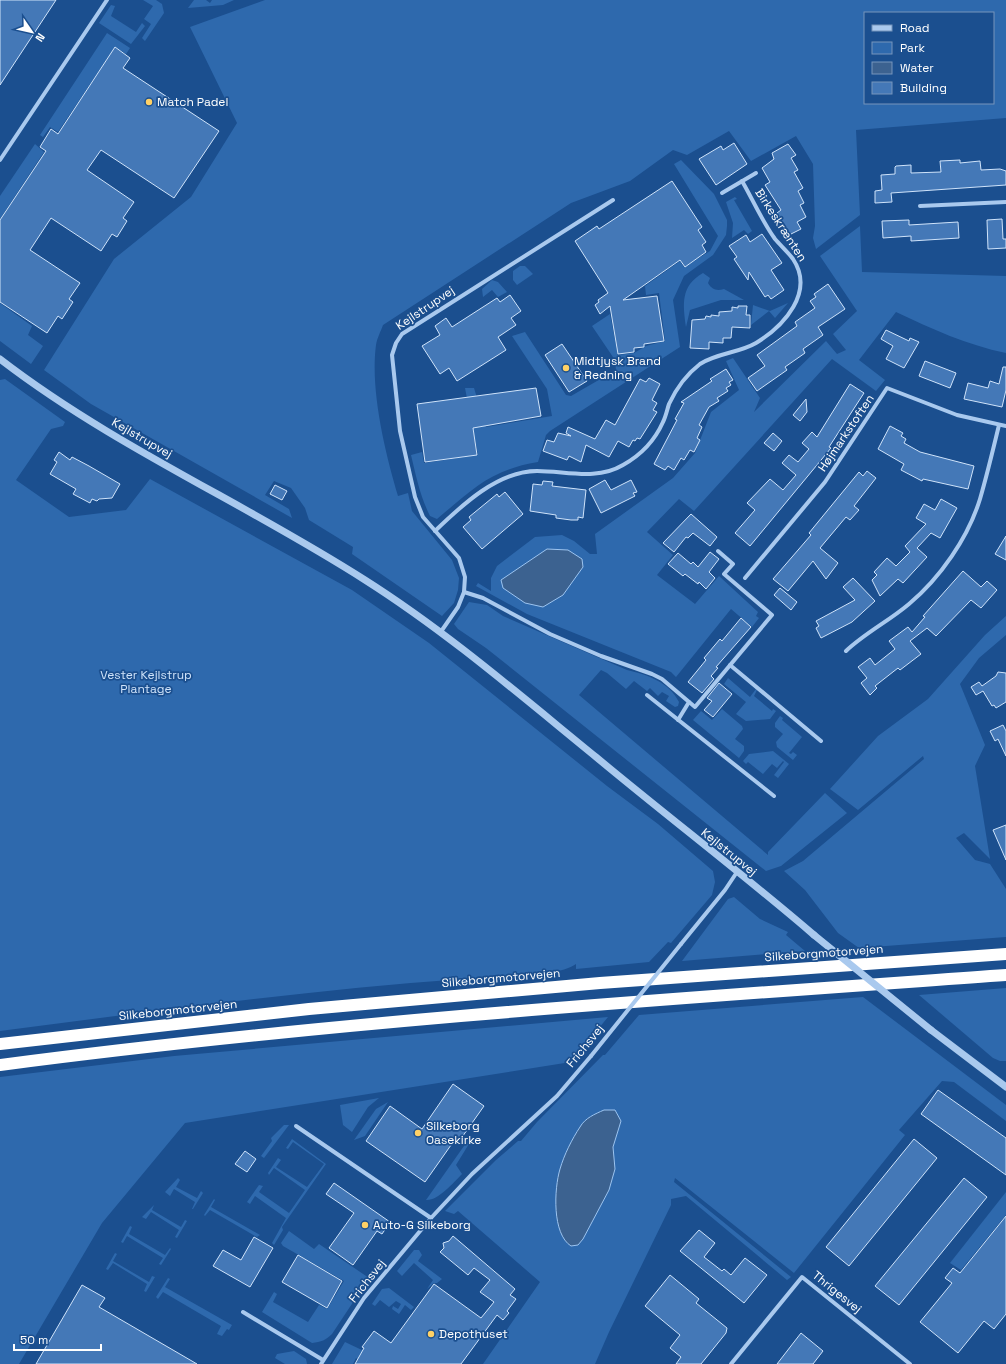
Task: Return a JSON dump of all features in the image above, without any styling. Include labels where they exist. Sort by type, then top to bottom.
[{"type":"highway","name":"Silkeborgmotorvejen","points":[[0,1044],[309,1009],[561,987],[1006,954]]},
{"type":"highway","points":[[0,1065],[311,1030],[598,1004],[1006,975]]},
{"type":"street","points":[[0,160],[107,0]]},
{"type":"street","name":"Birkeskrænten","points":[[722,194],[756,173]]},
{"type":"street","name":"Birkeskrænten","points":[[435,531],[489,486],[507,476],[537,471],[590,474],[605,472],[622,466],[640,454],[654,439],[678,388],[692,370],[708,359],[755,343],[774,330],[791,312],[799,296],[801,287],[797,267],[793,259],[775,239],[742,181]]},
{"type":"street","name":"Kejlstrupvej","points":[[440,633],[458,607],[464,592],[465,577],[459,558],[423,517],[415,497],[400,431],[392,355],[396,343],[402,334],[613,200]]},
{"type":"street","points":[[920,206],[1006,202]]},
{"type":"street","name":"Kejlstrupvej","points":[[0,360],[34,385],[93,423],[314,548],[366,580],[465,651],[931,1030],[1006,1087]]},
{"type":"street","name":"Højmarkstoften","points":[[745,578],[825,482],[888,388],[957,415],[1006,426]]},
{"type":"street","points":[[846,651],[859,639],[910,603],[932,581],[951,556],[967,529],[980,500],[999,425]]},
{"type":"street","points":[[464,592],[483,598],[550,634],[601,656],[652,674],[662,680],[695,707],[772,615],[724,574],[733,564],[718,551]]},
{"type":"street","points":[[730,664],[820,741]]},
{"type":"street","points":[[648,695],[774,796]]},
{"type":"street","points":[[678,720],[689,702]]},
{"type":"street","name":"Frichsvej","points":[[321,1364],[364,1298],[431,1218],[472,1174],[557,1096],[725,890],[737,872]]},
{"type":"street","points":[[296,1126],[431,1218]]},
{"type":"street","name":"Thrigesvej","points":[[731,1364],[802,1276],[910,1364]]},
{"type":"street","points":[[243,1312],[323,1360]]},
{"type":"green space","points":[[143,0],[156,0],[162,4],[164,13],[145,41],[142,38],[151,24],[144,19],[153,6]]},
{"type":"green space","points":[[194,0],[206,0],[210,3],[212,0],[234,0],[223,5],[188,8]]},
{"type":"green space","points":[[265,0],[1006,0],[1006,118],[856,130],[860,215],[816,249],[813,238],[815,226],[813,164],[796,136],[751,161],[729,131],[687,155],[673,150],[630,181],[571,203],[383,325],[376,345],[375,381],[384,441],[398,496],[408,493],[412,511],[452,560],[459,578],[458,590],[454,603],[442,616],[352,554],[353,547],[309,520],[305,508],[291,488],[274,481],[265,495],[289,509],[292,518],[91,404],[44,370],[114,259],[191,197],[237,123],[190,27]]},
{"type":"green space","points":[[111,5],[115,6],[111,16],[136,32],[142,23],[145,26],[131,44],[99,23]]},
{"type":"green space","points":[[107,33],[130,48],[126,54],[115,47],[58,132],[50,127],[43,137],[40,135]]},
{"type":"green space","points":[[35,144],[44,152],[0,219],[0,196]]},
{"type":"green space","points":[[681,160],[714,194],[727,220],[727,226],[726,235],[713,255],[684,276],[673,300],[680,347],[550,431],[546,435],[538,462],[507,470],[494,476],[472,490],[437,519],[430,516],[421,493],[411,455],[422,452],[424,463],[478,455],[465,388],[474,388],[486,427],[552,416],[547,389],[512,336],[525,332],[566,395],[571,396],[616,370],[615,360],[592,326],[610,314],[618,355],[634,353],[646,346],[665,341],[659,293],[646,295],[645,286],[680,261],[684,267],[710,251],[718,236],[674,164]]},
{"type":"green space","points":[[735,197],[737,199],[734,200],[752,231],[748,234],[744,230],[732,238],[733,223],[726,202]]},
{"type":"green space","points":[[860,226],[862,272],[1006,276],[1006,353],[977,346],[896,312],[859,360],[885,380],[876,391],[832,359],[694,511],[679,499],[647,532],[673,555],[657,575],[695,604],[719,576],[758,612],[756,616],[759,618],[752,627],[731,609],[676,677],[671,672],[527,614],[476,586],[478,583],[491,591],[491,578],[497,566],[535,537],[562,535],[574,541],[590,554],[597,554],[595,534],[673,478],[695,453],[711,412],[739,390],[726,361],[733,358],[760,398],[754,412],[826,341],[837,354],[846,350],[833,334],[857,311],[820,256]]},
{"type":"green space","points":[[520,266],[525,266],[533,274],[517,285],[513,280],[513,271]]},
{"type":"green space","points":[[703,273],[710,278],[708,283],[713,289],[724,289],[744,300],[721,300],[690,310],[686,327],[684,304],[687,290],[690,284]]},
{"type":"green space","points":[[492,280],[498,282],[507,292],[498,297],[492,290],[483,297],[482,289]]},
{"type":"green space","points":[[0,303],[32,326],[28,335],[43,346],[31,364],[0,341]]},
{"type":"green space","points":[[788,303],[775,318],[769,311],[751,325],[753,305],[770,311]]},
{"type":"green space","name":"Vester Kejlstrup Plantage","points":[[5,379],[65,422],[63,426],[51,429],[16,480],[69,517],[126,510],[150,479],[352,590],[429,643],[607,786],[658,824],[713,871],[715,882],[712,895],[671,943],[668,942],[649,962],[576,969],[576,964],[567,969],[539,974],[463,979],[289,995],[0,1031],[0,380]]},
{"type":"green space","points":[[469,602],[487,605],[503,616],[627,670],[643,674],[657,680],[670,689],[679,702],[678,706],[675,707],[666,701],[669,696],[662,692],[658,696],[650,688],[647,691],[634,681],[626,689],[607,673],[601,670],[579,695],[768,855],[768,852],[825,793],[847,813],[781,866],[766,871],[486,648],[458,629],[454,624]]},
{"type":"green space","points":[[1006,616],[1006,635],[979,658],[960,684],[985,745],[975,766],[990,859],[964,833],[956,838],[975,860],[990,864],[1006,889],[1006,937],[859,948],[838,933],[805,890],[784,871],[803,861],[924,759],[923,756],[858,810],[830,789],[878,736],[928,699],[985,635]]},
{"type":"green space","points":[[728,678],[750,697],[756,689],[757,690],[754,696],[772,711],[773,709],[776,711],[770,719],[746,721],[736,714],[746,702],[724,684]]},
{"type":"green space","points":[[722,709],[742,726],[743,729],[735,739],[744,746],[744,751],[739,758],[693,720],[701,711],[712,720]]},
{"type":"green space","points":[[780,716],[783,718],[782,720],[802,737],[789,753],[791,754],[793,752],[797,755],[793,760],[777,747],[776,742],[783,734],[775,727],[775,723]]},
{"type":"green space","points":[[773,751],[789,764],[778,778],[774,775],[784,762],[783,761],[777,768],[772,764],[763,774],[748,762],[746,764],[743,761],[749,754]]},
{"type":"green space","points":[[734,897],[760,919],[788,932],[786,935],[805,951],[682,961],[728,899]]},
{"type":"green space","points":[[1006,988],[1006,1061],[1000,1061],[993,1058],[919,995]]},
{"type":"green space","points":[[863,997],[1006,1105],[1006,1121],[954,1082],[942,1081],[899,1130],[905,1135],[794,1273],[675,1178],[674,1182],[791,1277],[787,1280],[686,1196],[671,1199],[671,1205],[595,1364],[483,1364],[540,1282],[458,1211],[454,1214],[445,1211],[496,1160],[518,1141],[521,1141],[537,1122],[603,1055],[605,1055],[639,1015]]},
{"type":"green space","points":[[608,1017],[571,1062],[185,1123],[102,1223],[19,1364],[0,1364],[0,1077],[174,1056]]},
{"type":"green space","points":[[379,1098],[368,1107],[352,1132],[343,1125],[340,1105]]},
{"type":"green space","points":[[388,1102],[365,1136],[354,1140],[376,1109]]},
{"type":"green space","points":[[284,1125],[289,1125],[264,1158],[261,1156],[272,1141],[271,1138]]},
{"type":"green space","points":[[471,1136],[472,1139],[456,1165],[462,1174],[440,1195],[431,1200],[426,1200]]},
{"type":"green space","points":[[292,1139],[326,1164],[282,1227],[283,1230],[274,1245],[272,1243],[286,1218],[255,1196],[250,1204],[247,1202],[259,1185],[263,1186],[259,1192],[289,1213],[305,1190],[274,1168],[269,1175],[268,1173],[278,1158],[281,1160],[276,1167],[307,1187],[324,1164],[293,1142],[288,1149],[286,1148]]},
{"type":"green space","points":[[178,1178],[180,1180],[176,1187],[197,1198],[201,1191],[203,1193],[193,1209],[195,1202],[174,1189],[170,1196],[165,1192]]},
{"type":"green space","points":[[1006,1192],[1006,1215],[961,1270],[950,1263]]},
{"type":"green space","points":[[214,1199],[215,1200],[211,1207],[260,1235],[257,1237],[210,1210],[205,1216],[204,1215]]},
{"type":"green space","points":[[154,1205],[152,1210],[181,1227],[185,1220],[187,1221],[177,1238],[175,1237],[179,1230],[151,1212],[146,1219],[142,1217]]},
{"type":"green space","points":[[130,1226],[132,1227],[129,1234],[165,1255],[170,1248],[171,1249],[161,1265],[159,1264],[163,1258],[127,1236],[123,1243],[121,1242]]},
{"type":"green space","points":[[289,1231],[314,1249],[319,1244],[369,1278],[332,1334],[318,1342],[312,1343],[262,1312],[274,1292],[277,1294],[273,1302],[308,1322],[319,1305],[327,1309],[344,1281],[283,1246],[281,1243]]},
{"type":"green space","points":[[414,1250],[419,1250],[422,1255],[418,1261],[442,1279],[427,1289],[433,1280],[414,1263],[402,1276],[397,1271]]},
{"type":"green space","points":[[115,1253],[117,1254],[113,1261],[149,1282],[152,1276],[155,1277],[146,1292],[144,1291],[147,1284],[113,1263],[108,1270],[106,1269]]},
{"type":"green space","points":[[168,1278],[170,1279],[165,1287],[232,1325],[229,1330],[227,1329],[222,1336],[217,1334],[221,1326],[163,1292],[158,1299],[156,1297]]},
{"type":"green space","points":[[389,1288],[414,1307],[411,1310],[405,1305],[399,1314],[392,1309],[393,1306],[398,1309],[401,1304],[396,1301],[389,1307],[380,1300],[375,1306],[372,1304],[382,1289]]},
{"type":"green space","points":[[345,1342],[364,1351],[365,1364],[356,1358],[353,1364],[332,1364]]},
{"type":"green space","points":[[294,1351],[306,1359],[307,1364],[285,1364],[275,1358],[277,1354]]},
{"type":"water","points":[[547,549],[568,550],[582,559],[583,567],[563,595],[543,607],[525,603],[503,588],[501,580]]},
{"type":"water","points":[[604,1110],[615,1110],[621,1121],[613,1147],[615,1169],[609,1190],[583,1239],[578,1245],[571,1246],[560,1232],[556,1210],[560,1169],[568,1147],[582,1124],[590,1117]]},
{"type":"building","points":[[0,0],[56,0],[0,85]]},
{"type":"building","points":[[115,47],[130,58],[123,68],[219,131],[174,198],[101,150],[87,170],[134,202],[123,218],[127,221],[117,237],[112,234],[101,251],[51,218],[30,250],[80,283],[69,299],[73,302],[62,319],[58,316],[47,333],[0,302],[0,220],[46,151],[40,147],[51,129],[58,134]]},
{"type":"building","points":[[734,143],[747,164],[716,185],[699,159],[721,146],[723,150]]},
{"type":"building","points":[[788,144],[796,155],[791,158],[798,170],[794,172],[803,188],[798,191],[804,203],[800,205],[806,217],[797,222],[801,229],[789,235],[777,213],[781,210],[765,185],[770,182],[762,168],[774,159],[772,153]]},
{"type":"building","points":[[960,160],[960,163],[980,161],[981,170],[1000,169],[1006,171],[1006,185],[891,193],[892,202],[875,203],[875,191],[882,190],[881,175],[895,174],[896,166],[911,165],[911,173],[941,172],[940,161]]},
{"type":"building","points":[[672,181],[702,227],[698,230],[706,242],[702,245],[706,252],[685,267],[680,260],[623,300],[657,296],[664,341],[644,344],[644,347],[634,348],[634,352],[618,354],[610,306],[600,314],[595,305],[599,302],[598,300],[608,293],[575,241],[597,226],[599,229]]},
{"type":"building","points":[[1002,219],[1003,239],[1006,239],[1006,248],[988,249],[987,220]]},
{"type":"building","points":[[909,220],[909,225],[958,222],[959,238],[911,241],[911,236],[883,238],[882,221]]},
{"type":"building","points":[[762,234],[782,263],[771,270],[784,290],[771,299],[768,295],[765,297],[749,272],[748,280],[734,259],[737,257],[729,246],[746,235],[750,242]]},
{"type":"building","points":[[828,284],[845,309],[818,327],[823,335],[803,349],[805,353],[785,367],[787,370],[757,391],[748,378],[765,366],[757,355],[797,326],[795,322],[815,308],[810,301],[816,297],[814,294]]},
{"type":"building","points":[[510,295],[521,311],[511,318],[516,325],[498,337],[506,350],[457,381],[449,368],[440,374],[422,346],[440,335],[435,326],[446,318],[452,327],[497,298],[500,302]]},
{"type":"building","points":[[738,306],[747,306],[746,315],[750,315],[750,328],[732,327],[731,338],[723,338],[723,343],[709,342],[709,349],[690,348],[692,320],[705,319],[706,316],[711,317],[711,315],[719,316],[719,312],[732,311],[732,307],[738,308]]},
{"type":"building","points":[[886,330],[909,341],[910,338],[919,342],[904,368],[886,359],[893,346],[881,339]]},
{"type":"building","name":"Midtjysk Brand & Redning","points":[[562,344],[587,381],[569,392],[545,355]]},
{"type":"building","points":[[925,361],[956,373],[950,388],[919,376]]},
{"type":"building","points":[[1003,367],[1006,367],[1006,390],[1002,407],[964,399],[968,383],[988,388],[990,381],[999,384]]},
{"type":"building","points":[[726,369],[733,380],[729,382],[731,385],[726,388],[728,391],[717,398],[719,401],[709,407],[699,425],[702,427],[697,438],[700,440],[694,452],[690,450],[684,460],[681,458],[674,470],[668,466],[665,470],[654,464],[677,420],[675,419],[684,403],[681,402],[712,381],[710,379]]},
{"type":"building","points":[[649,378],[660,384],[652,400],[657,403],[653,410],[657,412],[640,439],[637,438],[635,441],[633,440],[629,447],[618,441],[609,457],[586,445],[581,462],[569,456],[567,460],[543,451],[547,440],[554,442],[558,433],[571,436],[566,433],[568,427],[595,439],[606,420],[615,425],[640,379],[646,382]]},
{"type":"building","points":[[850,384],[864,393],[829,447],[831,448],[750,546],[735,533],[755,510],[747,503],[770,479],[783,490],[796,475],[782,463],[789,455],[798,462],[809,449],[802,443],[812,432],[817,437]]},
{"type":"building","points":[[536,388],[541,416],[473,428],[477,455],[425,462],[417,404]]},
{"type":"building","points":[[806,399],[807,412],[800,421],[793,415]]},
{"type":"building","points":[[890,426],[903,433],[901,436],[906,439],[904,443],[920,452],[974,466],[968,489],[923,479],[922,481],[901,470],[904,464],[878,449]]},
{"type":"building","points":[[773,433],[782,441],[774,451],[764,443]]},
{"type":"building","points":[[59,452],[70,460],[72,457],[120,484],[112,498],[99,499],[97,501],[92,499],[90,503],[73,494],[76,489],[50,474],[57,462],[54,460]]},
{"type":"building","points":[[867,471],[876,478],[854,506],[859,510],[850,520],[846,517],[820,548],[838,563],[826,579],[813,561],[788,591],[773,579],[811,535],[809,533],[859,472],[863,476]]},
{"type":"building","points":[[605,480],[611,490],[631,480],[637,492],[633,493],[635,496],[601,513],[589,489]]},
{"type":"building","points":[[543,481],[553,482],[552,486],[586,490],[583,518],[578,517],[578,520],[571,520],[556,518],[556,515],[530,511],[533,484],[542,485]]},
{"type":"building","points":[[275,485],[287,491],[282,500],[270,494]]},
{"type":"building","points":[[505,492],[523,514],[482,549],[463,527],[471,520],[469,517],[497,494],[499,497]]},
{"type":"building","points":[[941,499],[957,508],[940,538],[931,533],[917,548],[927,557],[903,583],[898,579],[880,596],[872,580],[877,575],[874,572],[887,558],[896,566],[910,552],[905,546],[926,524],[916,518],[924,504],[935,510]]},
{"type":"building","points":[[691,514],[717,537],[710,546],[693,533],[688,538],[686,537],[674,552],[663,543]]},
{"type":"building","points":[[1006,536],[1006,560],[995,554]]},
{"type":"building","points":[[710,552],[719,559],[709,572],[715,578],[706,589],[699,582],[698,584],[685,574],[683,576],[668,564],[678,553],[691,564],[693,562],[698,567]]},
{"type":"building","points":[[963,571],[981,587],[987,581],[997,590],[981,608],[971,600],[936,636],[927,628],[910,641],[921,654],[900,670],[898,668],[875,686],[877,688],[870,695],[861,683],[867,678],[858,667],[870,658],[875,665],[895,649],[889,641],[908,627],[912,632],[925,617],[923,616]]},
{"type":"building","points":[[853,578],[875,601],[852,622],[821,638],[816,628],[819,626],[816,621],[855,600],[843,587]]},
{"type":"building","points":[[780,588],[797,602],[791,610],[774,595]]},
{"type":"building","points":[[741,618],[751,627],[716,667],[718,668],[711,676],[714,679],[702,693],[688,682],[706,660],[704,658],[720,639],[722,641]]},
{"type":"building","points":[[998,672],[1006,673],[1006,702],[996,708],[994,705],[992,706],[983,691],[976,695],[971,687],[979,682],[982,686],[996,676]]},
{"type":"building","points":[[719,683],[732,694],[713,717],[704,710],[712,701],[707,698]]},
{"type":"building","points":[[1003,725],[1006,731],[1006,756],[998,739],[995,741],[990,731]]},
{"type":"building","points":[[1006,825],[1006,860],[993,830]]},
{"type":"building","name":"Silkeborg Oasekirke","points":[[453,1084],[484,1106],[460,1140],[456,1138],[425,1182],[366,1141],[390,1106],[422,1129]]},
{"type":"building","points":[[938,1090],[1006,1138],[1006,1175],[921,1114]]},
{"type":"building","points":[[914,1139],[937,1158],[849,1266],[826,1247]]},
{"type":"building","points":[[245,1151],[256,1159],[247,1172],[235,1164]]},
{"type":"building","points":[[964,1178],[987,1197],[899,1305],[875,1286]]},
{"type":"building","points":[[334,1183],[390,1222],[382,1234],[377,1231],[353,1265],[329,1248],[354,1213],[326,1194]]},
{"type":"building","points":[[1006,1216],[1006,1314],[994,1329],[984,1321],[958,1353],[920,1322],[952,1283],[945,1278],[953,1268],[960,1273]]},
{"type":"building","points":[[699,1230],[715,1243],[704,1257],[722,1271],[724,1269],[731,1275],[745,1258],[767,1275],[744,1303],[680,1251]]},
{"type":"building","points":[[453,1236],[515,1289],[510,1295],[516,1299],[507,1311],[509,1313],[503,1320],[497,1315],[461,1364],[355,1364],[364,1348],[362,1347],[374,1331],[391,1343],[434,1284],[481,1318],[494,1302],[480,1292],[490,1280],[474,1268],[468,1275],[440,1252],[444,1248],[443,1243],[449,1241]]},
{"type":"building","points":[[254,1237],[273,1248],[250,1287],[213,1266],[223,1250],[241,1260]]},
{"type":"building","points":[[298,1255],[342,1281],[327,1308],[282,1282]]},
{"type":"building","points":[[670,1275],[699,1299],[696,1303],[727,1328],[726,1333],[701,1364],[676,1364],[681,1357],[670,1348],[680,1335],[645,1306]]},
{"type":"building","points":[[82,1285],[105,1298],[99,1307],[197,1364],[36,1364]]},
{"type":"building","points":[[801,1333],[823,1351],[813,1364],[777,1364]]},
{"type":"place","name":"Match Padel","points":[[149,102]]},
{"type":"place","name":"Midtjysk Brand & Redning","points":[[566,368]]},
{"type":"place","name":"Silkeborg Oasekirke","points":[[418,1133]]},
{"type":"place","name":"Auto-G Silkeborg","points":[[365,1225]]},
{"type":"place","name":"Depothuset","points":[[431,1334]]}]
